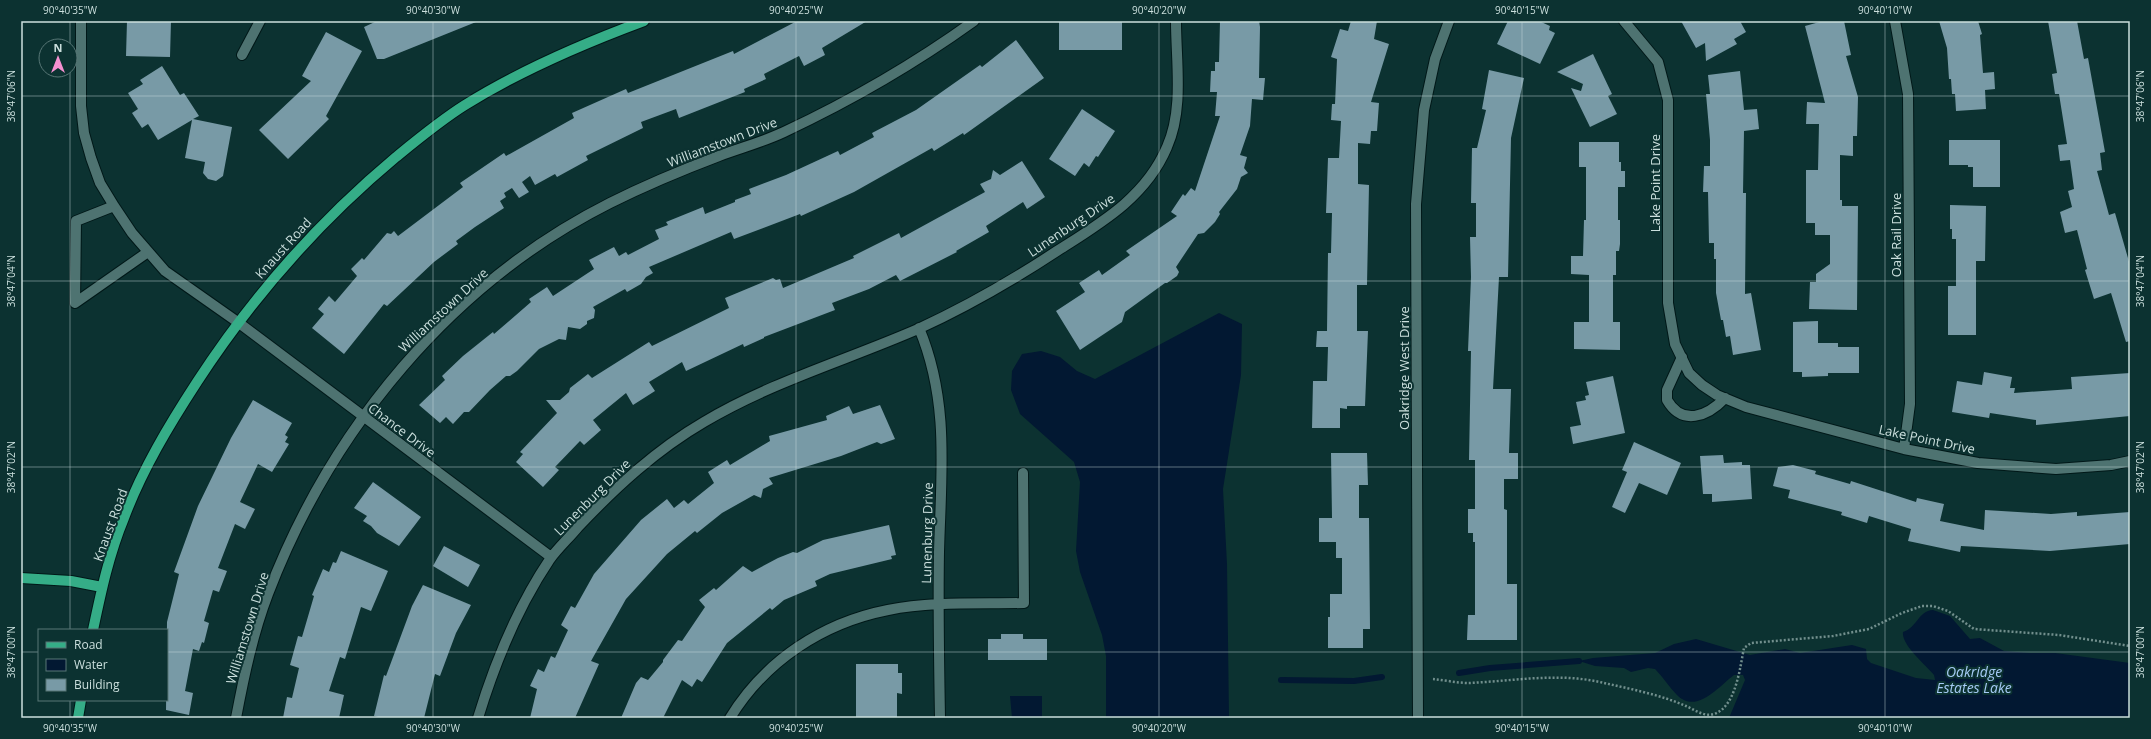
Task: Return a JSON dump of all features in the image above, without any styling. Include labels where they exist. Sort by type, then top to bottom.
[{"type":"main road","name":"Knaust Road","points":[[93,629],[102,587],[124,517],[159,443],[211,360],[264,288],[301,245],[370,179],[417,140],[465,105],[552,58],[644,21]]},
{"type":"main road","points":[[21,578],[71,581],[102,587]]},
{"type":"main road","points":[[78,718],[81,701]]},
{"type":"street","name":"Chance Drive","points":[[81,21],[81,106],[84,133],[100,183],[132,233],[148,252],[165,271],[239,323],[362,417],[551,557]]},
{"type":"street","points":[[242,55],[260,21]]},
{"type":"street","name":"Williamstown Drive","points":[[236,718],[255,636],[267,596],[283,558],[319,486],[362,417],[397,372],[483,287],[544,242],[609,204],[679,172],[783,132],[881,80],[974,21]]},
{"type":"street","name":"Lunenburg Drive","points":[[478,718],[491,676],[516,616],[551,557],[614,490],[649,459],[704,422],[773,387],[920,328],[1018,277],[1114,215],[1147,183],[1167,149],[1174,130],[1177,109],[1176,21]]},
{"type":"street","name":"Oakridge West Drive","points":[[1418,718],[1416,204],[1424,110],[1435,59],[1449,21]]},
{"type":"street","name":"Lake Point Drive","points":[[1624,21],[1658,62],[1668,100],[1668,304],[1675,344],[1689,373],[1702,385],[1724,398],[1746,407],[1904,449],[1978,463],[2022,468],[2056,469],[2111,465],[2130,461]]},
{"type":"street","name":"Oak Rail Drive","points":[[1895,21],[1908,94],[1910,404],[1904,449]]},
{"type":"street","points":[[114,206],[76,221],[75,303],[148,252]]},
{"type":"street","name":"Lunenburg Drive","points":[[920,328],[935,373],[941,422],[938,605],[940,718]]},
{"type":"street","points":[[1682,357],[1667,390],[1666,400],[1677,413],[1692,417],[1708,412],[1724,398]]},
{"type":"street","points":[[730,718],[750,690],[768,670],[809,639],[836,625],[889,609],[938,605],[1024,603],[1023,473]]},
{"type":"path","points":[[1418,678],[1467,683],[1586,678],[1683,705],[1705,715],[1722,710],[1736,686],[1744,648],[1751,643],[1770,640],[1833,636],[1869,629],[1902,613],[1922,606],[1933,606],[1948,611],[1974,629],[2059,635],[2130,646]]},
{"type":"water","points":[[1219,313],[1242,324],[1241,375],[1223,489],[1227,564],[1229,718],[1106,718],[1106,656],[1102,635],[1080,572],[1076,551],[1080,482],[1074,462],[1020,414],[1011,390],[1012,371],[1022,354],[1041,351],[1060,357],[1077,371],[1095,379]]},
{"type":"water","name":"Oakridge Estates Lake","points":[[1933,610],[1950,616],[1970,639],[1980,638],[2004,651],[2055,653],[2130,663],[2130,718],[1729,718],[1745,680],[1743,675],[1734,675],[1707,697],[1692,702],[1677,695],[1655,669],[1648,668],[1631,672],[1624,668],[1595,666],[1579,661],[1593,658],[1655,653],[1674,644],[1696,639],[1750,655],[1785,649],[1800,653],[1852,645],[1866,649],[1867,659],[1871,663],[1916,678],[1935,680],[1934,675],[1910,649],[1903,637],[1903,632],[1908,630],[1924,613]]},
{"type":"water","points":[[1010,696],[1042,696],[1042,718],[1012,718]]},
{"type":"building","points":[[127,21],[171,21],[170,57],[126,56]]},
{"type":"building","points":[[377,21],[476,22],[384,59],[377,59],[364,27]]},
{"type":"building","points":[[797,21],[867,21],[822,48],[825,55],[804,66],[799,56],[764,74],[766,79],[744,89],[745,92],[679,118],[676,109],[641,122],[643,128],[586,156],[588,160],[557,177],[555,174],[535,185],[530,176],[522,182],[529,192],[519,198],[512,188],[504,193],[506,197],[500,201],[504,208],[456,241],[458,244],[434,262],[387,306],[384,304],[344,354],[312,328],[324,314],[318,309],[329,296],[335,302],[357,276],[351,269],[362,258],[364,260],[387,233],[391,234],[394,231],[398,236],[463,187],[460,183],[504,153],[506,156],[574,118],[572,113],[626,89],[628,93],[733,51],[734,54]]},
{"type":"building","points":[[1059,21],[1122,21],[1122,50],[1059,50]]},
{"type":"building","points":[[1220,21],[1259,21],[1259,78],[1265,78],[1263,100],[1252,99],[1250,126],[1240,155],[1247,157],[1244,168],[1248,173],[1241,177],[1237,189],[1219,212],[1220,214],[1215,222],[1204,233],[1198,234],[1176,267],[1179,272],[1177,276],[1125,312],[1122,322],[1080,350],[1056,311],[1085,292],[1079,283],[1099,270],[1102,275],[1130,255],[1126,251],[1177,216],[1171,212],[1183,194],[1185,196],[1191,188],[1195,191],[1220,116],[1215,116],[1217,92],[1210,92],[1211,71],[1215,71],[1215,62],[1219,62]]},
{"type":"building","points":[[1351,21],[1377,21],[1374,39],[1389,44],[1371,102],[1379,103],[1377,131],[1371,131],[1370,144],[1358,143],[1358,184],[1369,185],[1367,285],[1357,285],[1357,331],[1368,331],[1365,406],[1347,406],[1347,409],[1340,408],[1340,428],[1312,428],[1313,381],[1327,381],[1328,347],[1316,347],[1317,331],[1327,331],[1328,253],[1331,253],[1332,213],[1326,213],[1328,158],[1339,158],[1341,121],[1331,120],[1332,104],[1335,104],[1337,59],[1331,57],[1340,29],[1348,31]]},
{"type":"building","points":[[1508,21],[1539,21],[1550,26],[1549,30],[1555,33],[1540,64],[1497,44]]},
{"type":"building","points":[[1681,21],[1740,21],[1746,32],[1734,39],[1737,44],[1706,61],[1705,43],[1696,48]]},
{"type":"building","points":[[1823,21],[1844,21],[1851,55],[1846,56],[1858,97],[1857,136],[1853,136],[1853,156],[1840,155],[1840,200],[1842,200],[1842,206],[1858,206],[1857,310],[1809,309],[1810,282],[1816,282],[1816,274],[1830,264],[1830,235],[1815,235],[1815,223],[1806,223],[1806,170],[1818,170],[1819,124],[1806,124],[1807,102],[1825,103],[1805,26]]},
{"type":"building","points":[[1939,21],[1978,21],[1982,34],[1980,35],[1983,73],[1994,72],[1995,89],[1985,90],[1986,109],[1956,111],[1955,94],[1952,94],[1951,79],[1949,79],[1947,48]]},
{"type":"building","points":[[2048,21],[2077,21],[2084,59],[2088,58],[2105,152],[2100,153],[2102,170],[2097,171],[2109,215],[2115,213],[2130,265],[2130,341],[2126,342],[2111,293],[2094,299],[2085,270],[2087,269],[2077,230],[2065,233],[2060,212],[2072,207],[2068,191],[2074,189],[2070,160],[2060,161],[2058,145],[2067,144],[2059,94],[2055,94],[2052,74],[2057,73]]},
{"type":"building","points":[[326,32],[362,51],[326,116],[329,119],[288,159],[259,130],[311,81],[302,76]]},
{"type":"building","points":[[1016,40],[1044,78],[964,135],[963,133],[934,151],[932,148],[854,192],[801,216],[800,214],[734,239],[731,232],[649,267],[653,273],[646,277],[641,284],[627,292],[625,289],[593,307],[595,310],[594,318],[587,321],[587,324],[580,329],[568,327],[566,340],[559,339],[539,349],[517,371],[510,376],[506,376],[469,412],[464,412],[453,424],[446,417],[440,423],[419,405],[445,380],[442,376],[463,356],[493,332],[494,334],[531,302],[529,299],[547,287],[553,296],[594,269],[589,260],[614,247],[619,256],[626,252],[628,255],[659,239],[655,230],[668,225],[666,222],[703,207],[705,214],[751,194],[749,189],[786,175],[838,151],[840,155],[874,137],[872,133],[916,110],[980,65],[982,67]]},
{"type":"building","points":[[1593,54],[1612,94],[1608,96],[1617,114],[1590,127],[1571,88],[1581,91],[1583,84],[1557,72]]},
{"type":"building","points":[[162,66],[180,95],[184,93],[199,116],[193,119],[232,127],[223,176],[216,181],[208,179],[203,173],[205,162],[185,158],[192,120],[158,140],[148,124],[142,128],[132,113],[138,109],[128,93],[143,84],[140,80]]},
{"type":"building","points":[[1489,70],[1524,78],[1511,138],[1508,277],[1499,277],[1493,389],[1511,389],[1509,453],[1518,453],[1518,479],[1504,479],[1504,509],[1507,510],[1507,584],[1517,584],[1517,640],[1467,640],[1468,615],[1475,615],[1475,542],[1473,542],[1473,533],[1468,533],[1468,509],[1475,509],[1475,460],[1469,460],[1471,351],[1468,351],[1471,277],[1470,237],[1476,237],[1476,203],[1471,203],[1472,148],[1477,148],[1486,110],[1482,109]]},
{"type":"building","points":[[1740,71],[1744,110],[1757,109],[1759,129],[1744,131],[1743,193],[1746,193],[1745,294],[1751,293],[1761,350],[1733,355],[1730,336],[1726,337],[1723,320],[1721,320],[1716,293],[1716,259],[1714,259],[1714,243],[1709,243],[1708,192],[1703,192],[1704,166],[1710,166],[1710,140],[1706,94],[1710,94],[1708,75]]},
{"type":"building","points":[[1082,109],[1115,131],[1098,157],[1096,156],[1089,167],[1084,163],[1075,176],[1049,159]]},
{"type":"building","points":[[1949,140],[2000,140],[2000,187],[1973,187],[1973,167],[1968,167],[1968,165],[1949,165]]},
{"type":"building","points":[[1579,142],[1619,142],[1619,162],[1621,162],[1621,171],[1625,171],[1625,187],[1618,187],[1620,244],[1619,251],[1616,251],[1616,275],[1613,275],[1613,322],[1620,322],[1620,350],[1574,349],[1574,322],[1589,322],[1589,275],[1571,274],[1571,256],[1583,256],[1584,220],[1586,220],[1586,167],[1579,167]]},
{"type":"building","points":[[1022,161],[1045,197],[1027,209],[1023,202],[986,226],[989,232],[956,251],[957,252],[900,281],[896,275],[869,289],[832,303],[835,310],[764,337],[744,347],[743,344],[686,371],[682,362],[649,382],[655,391],[633,405],[626,393],[593,420],[601,430],[584,445],[580,441],[555,467],[559,470],[543,487],[516,462],[523,454],[520,452],[557,413],[546,400],[560,400],[569,392],[570,388],[588,374],[592,378],[649,342],[652,346],[729,308],[725,298],[773,278],[776,280],[780,279],[783,288],[854,258],[853,256],[899,233],[901,238],[985,192],[980,184],[991,179],[993,170],[1000,175]]},
{"type":"building","points":[[1950,205],[1986,206],[1985,261],[1976,261],[1976,335],[1948,335],[1948,286],[1956,286],[1956,239],[1952,239],[1952,229],[1950,229]]},
{"type":"building","points":[[1818,321],[1818,343],[1838,343],[1838,347],[1859,347],[1859,373],[1828,373],[1828,376],[1802,377],[1802,372],[1793,372],[1793,322]]},
{"type":"building","points":[[1984,372],[2012,377],[2010,388],[2015,388],[2014,393],[2072,389],[2071,377],[2130,373],[2130,416],[2036,425],[2036,420],[1990,413],[1989,418],[1952,412],[1957,381],[1982,385]]},
{"type":"building","points":[[1613,376],[1625,433],[1573,444],[1570,427],[1581,425],[1576,402],[1586,400],[1585,396],[1589,395],[1586,382]]},
{"type":"building","points":[[253,400],[292,423],[285,435],[288,437],[285,442],[289,444],[272,472],[258,464],[240,502],[255,509],[245,529],[235,524],[218,568],[227,571],[219,592],[213,590],[204,621],[209,623],[204,643],[202,642],[199,651],[193,649],[185,691],[193,693],[189,715],[166,710],[166,701],[168,701],[167,622],[179,574],[174,572],[198,506],[231,438]]},
{"type":"building","points":[[880,405],[895,439],[881,444],[877,442],[841,456],[769,478],[773,484],[763,489],[761,498],[754,495],[722,513],[697,533],[695,531],[667,554],[626,599],[591,661],[599,664],[575,718],[530,718],[537,689],[530,686],[538,669],[544,672],[551,656],[555,658],[568,630],[561,625],[571,606],[575,608],[594,574],[641,520],[667,499],[674,508],[684,500],[688,504],[714,483],[708,472],[727,460],[730,465],[770,441],[769,436],[827,420],[826,416],[849,406],[853,414]]},
{"type":"building","points":[[1634,442],[1681,463],[1667,495],[1639,483],[1625,513],[1612,507],[1627,472],[1622,470]]},
{"type":"building","points":[[1331,453],[1367,453],[1368,485],[1359,485],[1359,518],[1369,518],[1370,629],[1363,629],[1363,648],[1328,648],[1330,594],[1342,594],[1342,558],[1336,558],[1336,542],[1319,542],[1319,518],[1332,518]]},
{"type":"building","points":[[1723,455],[1724,463],[1742,462],[1742,465],[1750,465],[1752,499],[1712,502],[1712,494],[1703,494],[1700,456]]},
{"type":"building","points":[[1793,465],[1816,471],[1815,474],[1850,484],[1851,481],[1916,502],[1917,498],[1944,504],[1940,521],[1984,530],[1985,510],[2051,514],[2077,512],[2077,516],[2130,512],[2130,544],[2050,551],[1961,546],[1960,552],[1908,541],[1911,529],[1869,516],[1867,523],[1841,515],[1842,512],[1788,498],[1790,490],[1773,486],[1778,467]]},
{"type":"building","points":[[373,482],[421,517],[399,546],[377,533],[371,526],[363,521],[367,516],[354,508]]},
{"type":"building","points":[[889,525],[896,555],[891,556],[892,559],[830,574],[815,581],[817,586],[784,600],[772,610],[770,608],[727,643],[702,682],[697,679],[692,687],[682,680],[663,718],[621,718],[636,683],[641,677],[648,680],[678,640],[682,641],[705,607],[699,600],[714,588],[716,590],[743,566],[752,572],[778,558],[793,552],[797,553],[823,540]]},
{"type":"building","points":[[444,546],[480,565],[468,587],[433,566]]},
{"type":"building","points":[[341,551],[388,571],[371,611],[361,607],[345,659],[340,657],[329,691],[344,695],[339,718],[283,718],[287,697],[292,698],[299,668],[290,665],[298,636],[302,637],[314,596],[312,595],[323,569],[329,572],[333,562],[336,563]]},
{"type":"building","points":[[423,585],[471,605],[456,633],[440,676],[435,674],[424,718],[382,718],[374,716],[384,675],[386,676],[412,606]]},
{"type":"building","points":[[1001,634],[1023,634],[1023,639],[1047,639],[1047,660],[988,660],[988,639],[1001,639]]},
{"type":"building","points":[[856,664],[898,664],[898,673],[902,673],[902,694],[897,693],[897,718],[856,718]]},
{"type":"waterway","points":[[1459,673],[1490,668],[1579,661]]},
{"type":"waterway","points":[[1281,680],[1354,681],[1382,677]]}]
